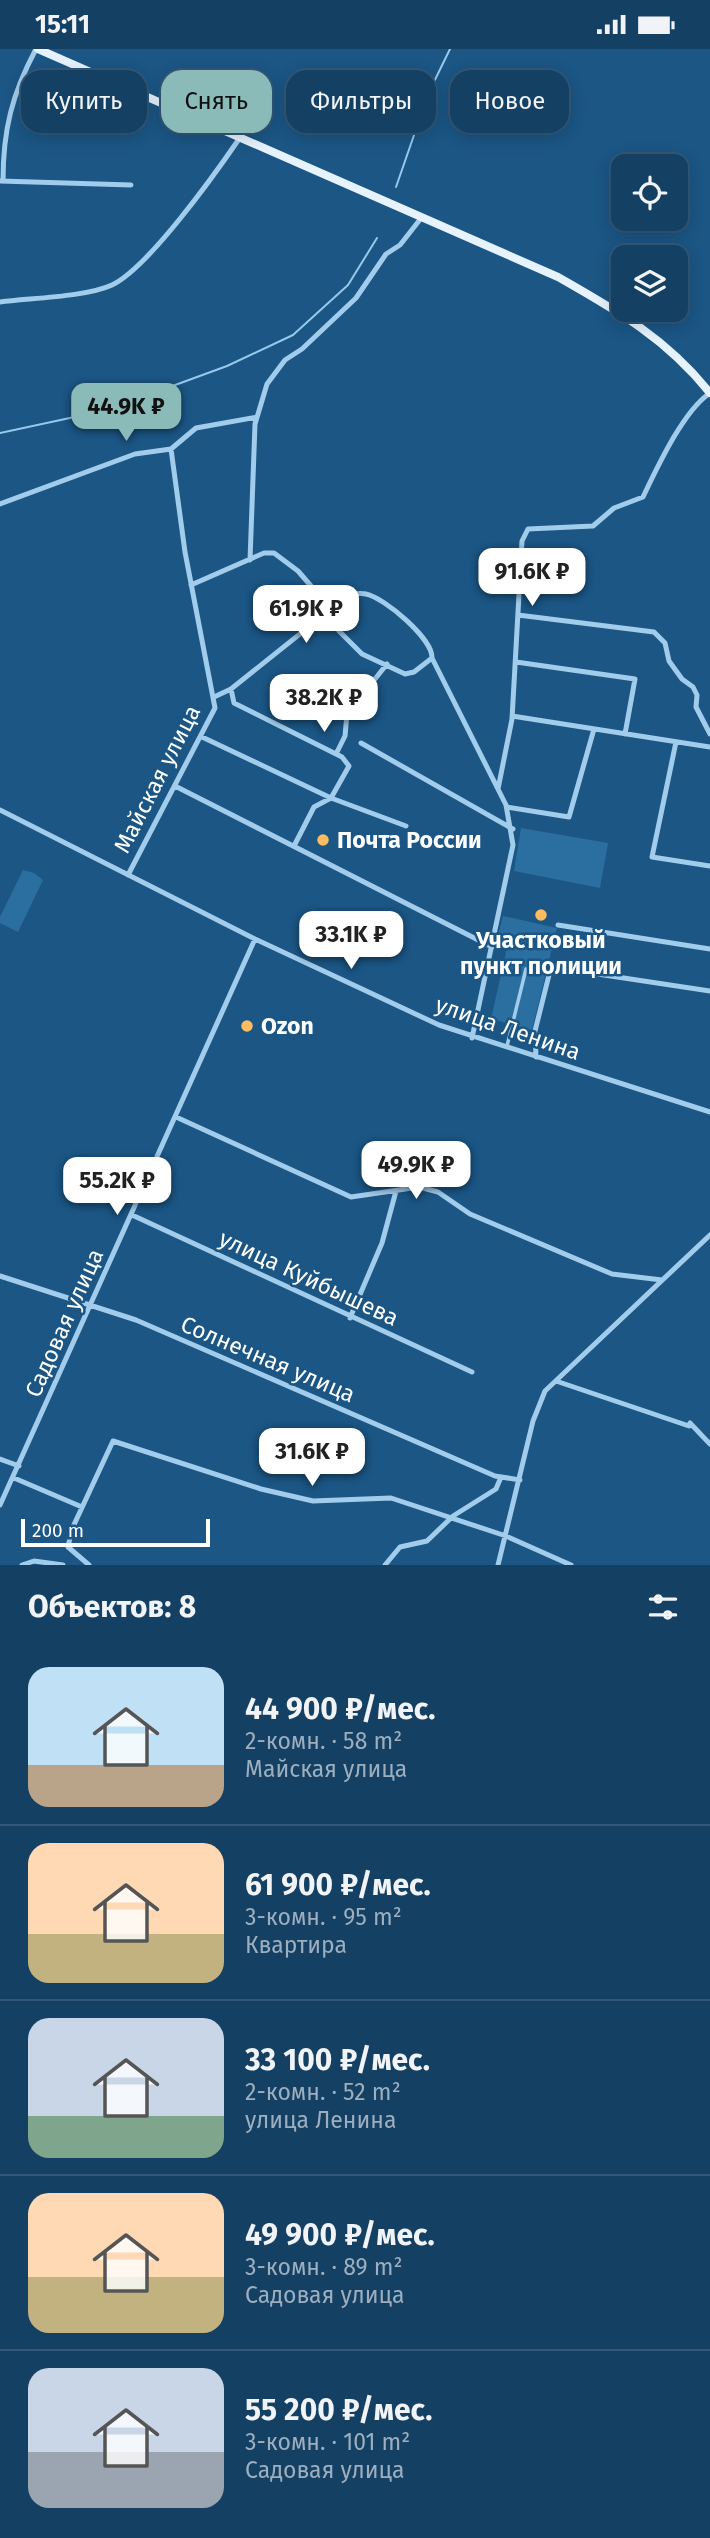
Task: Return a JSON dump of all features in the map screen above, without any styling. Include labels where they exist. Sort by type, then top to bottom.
[{"type":"main road","points":[[37,49],[558,277],[634,321],[685,362],[710,393]]},
{"type":"street","points":[[37,49],[18,83],[2,138],[1,181],[131,185]]},
{"type":"street","points":[[0,302],[112,285],[144,258],[206,188],[239,139]]},
{"type":"street","points":[[250,560],[257,417],[268,384],[285,360],[302,349],[356,298],[386,254],[400,245],[422,216]]},
{"type":"street","points":[[498,789],[512,716],[522,541],[528,529],[593,526],[614,509],[643,496],[658,465],[688,418],[710,393]]},
{"type":"street","points":[[0,504],[135,454],[171,449],[196,428],[257,417]]},
{"type":"street","name":"Майская улица","points":[[128,875],[215,708],[191,585],[171,449]]},
{"type":"street","points":[[191,585],[250,560],[274,553],[298,571],[328,611],[339,631],[362,654],[405,674],[414,672],[432,658]]},
{"type":"street","points":[[214,697],[230,689],[350,594],[368,594],[401,616],[431,646],[432,658],[507,807],[513,829],[513,845],[472,1038]]},
{"type":"street","points":[[518,615],[654,632],[665,643],[669,661],[682,679],[693,687],[697,695],[696,706],[710,734]]},
{"type":"street","points":[[516,662],[635,679],[625,734]]},
{"type":"street","points":[[336,754],[345,736],[347,714],[387,664]]},
{"type":"street","points":[[230,689],[234,703],[336,754],[349,766],[331,798],[314,807],[294,846]]},
{"type":"street","points":[[512,716],[710,747]]},
{"type":"street","points":[[507,807],[569,817],[594,729]]},
{"type":"street","points":[[202,737],[331,798],[406,826]]},
{"type":"street","points":[[676,742],[652,857],[710,866]]},
{"type":"street","points":[[360,743],[513,829]]},
{"type":"street","points":[[175,786],[492,947]]},
{"type":"street","name":"улица Ленина","points":[[0,810],[352,986],[472,1038],[710,1112]]},
{"type":"street","points":[[558,925],[710,949]]},
{"type":"street","name":"Садовая улица","points":[[0,1505],[256,939]]},
{"type":"street","points":[[536,1057],[535,1031],[551,967],[710,991]]},
{"type":"street","points":[[506,1048],[526,968]]},
{"type":"street","points":[[176,1117],[351,1197],[419,1187],[438,1192],[470,1214],[612,1274],[662,1280]]},
{"type":"street","points":[[350,1318],[382,1243],[396,1191]]},
{"type":"street","name":"улица Куйбышева","points":[[132,1215],[471,1372]]},
{"type":"street","points":[[498,1565],[533,1421],[545,1391],[710,1235]]},
{"type":"street","name":"Солнечная улица","points":[[0,1276],[91,1308],[136,1320],[501,1477],[520,1480]]},
{"type":"street","points":[[556,1381],[690,1424],[710,1444]]},
{"type":"street","points":[[89,1565],[68,1547],[82,1507],[113,1441],[261,1489],[313,1501],[391,1498],[449,1520],[506,1536],[571,1565]]},
{"type":"street","points":[[0,1459],[19,1466]]},
{"type":"street","points":[[385,1565],[400,1547],[427,1541],[449,1520],[496,1489],[501,1477]]},
{"type":"street","points":[[14,1478],[82,1507]]},
{"type":"street","points":[[22,1565],[34,1561],[62,1565]]},
{"type":"shaded area","points":[[521,828],[608,843],[600,888],[514,871]]},
{"type":"shaded area","points":[[23,870],[34,873],[43,880],[18,932],[0,923],[0,917]]},
{"type":"shaded area","points":[[503,916],[557,928],[532,1030],[491,1019],[509,939],[498,935]]},
{"type":"waterway","points":[[396,187],[429,92],[450,49]]},
{"type":"waterway","points":[[0,433],[107,410],[227,366],[293,335],[348,285],[377,238]]},
{"type":"place","name":"Почта России","points":[[323,840]]},
{"type":"place","name":"Участковый пункт полиции","points":[[541,915]]},
{"type":"place","name":"Ozon","points":[[247,1026]]}]
